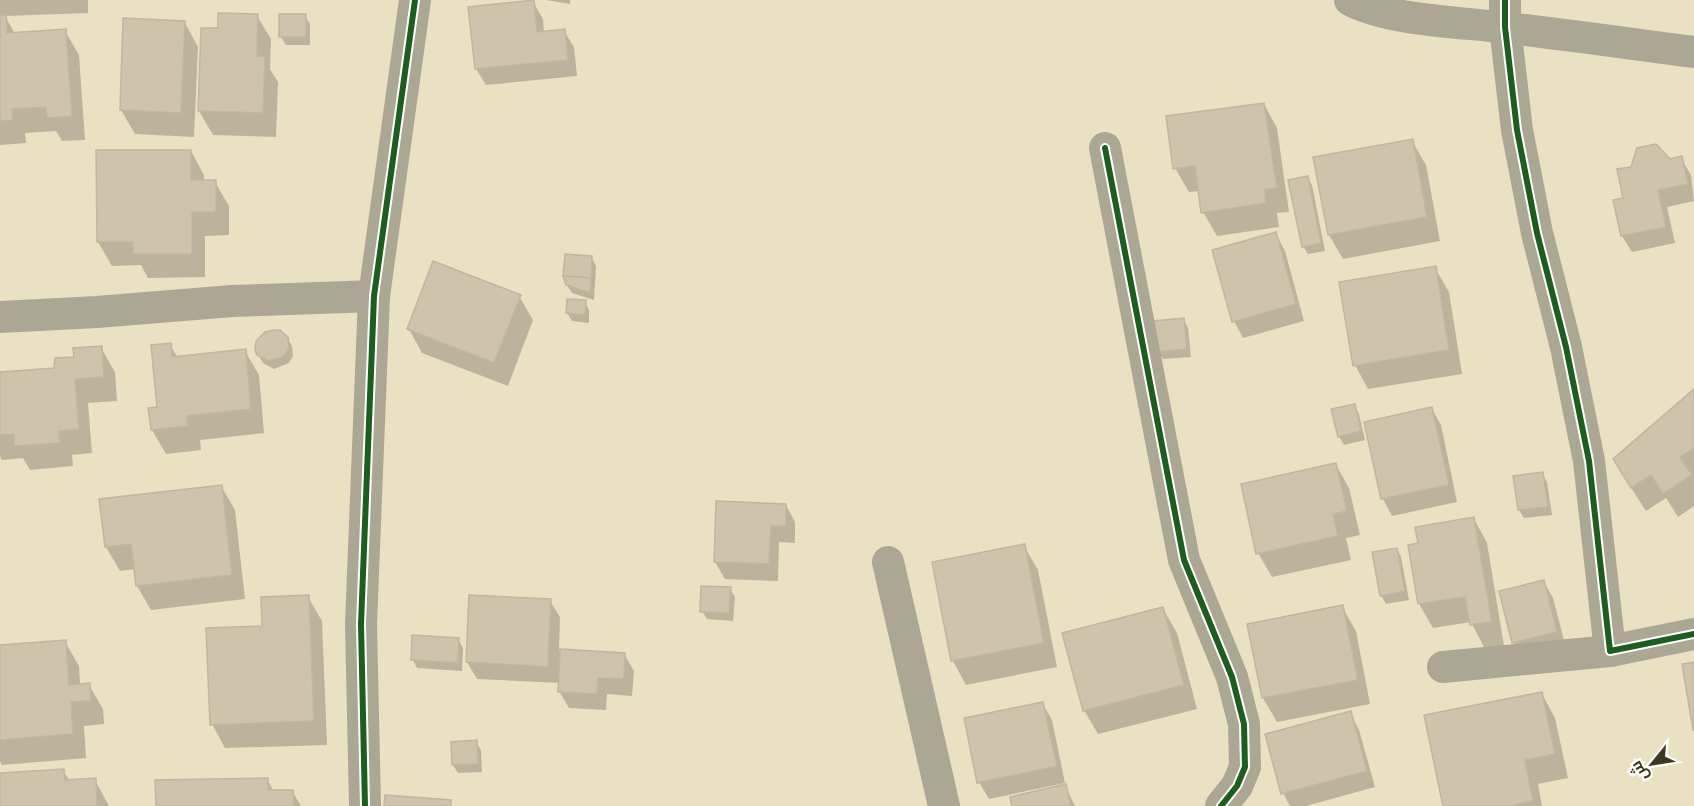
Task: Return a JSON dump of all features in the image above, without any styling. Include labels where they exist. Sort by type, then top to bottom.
[{"type":"street","points":[[365,806],[361,624],[374,296],[415,0]]},
{"type":"street","points":[[1350,0],[1369,8],[1453,23],[1505,14],[1694,52]]},
{"type":"street","points":[[1505,14],[1517,130],[1534,221],[1566,347],[1589,462],[1610,651]]},
{"type":"street","points":[[1105,148],[1184,560],[1232,677],[1244,724],[1245,767],[1238,786],[1221,806]]},
{"type":"street","points":[[0,317],[232,301],[374,296]]},
{"type":"street","points":[[888,562],[944,806]]},
{"type":"street","points":[[1443,667],[1610,651],[1694,634]]},
{"type":"building","points":[[534,0],[537,32],[565,29],[568,60],[475,69],[468,7]]},
{"type":"building","points":[[218,13],[258,14],[257,56],[265,57],[263,113],[198,111],[201,28],[218,28]]},
{"type":"building","points":[[279,14],[306,14],[306,37],[279,37]]},
{"type":"building","points":[[0,15],[6,15],[7,33],[66,29],[72,116],[47,118],[46,107],[12,109],[13,120],[0,121]]},
{"type":"building","points":[[123,18],[185,21],[181,113],[120,110]]},
{"type":"building","points":[[1264,103],[1277,188],[1265,190],[1266,203],[1201,213],[1195,166],[1173,169],[1166,116]]},
{"type":"building","points":[[1413,139],[1427,217],[1328,235],[1313,157]]},
{"type":"building","points":[[1656,144],[1670,159],[1682,156],[1688,184],[1658,190],[1666,227],[1621,236],[1613,200],[1623,198],[1617,169],[1631,167],[1637,148]]},
{"type":"building","points":[[96,150],[191,150],[191,180],[216,180],[216,212],[192,212],[192,254],[133,254],[133,242],[97,242]]},
{"type":"building","points":[[1308,176],[1321,243],[1302,247],[1288,180]]},
{"type":"building","points":[[1276,232],[1296,304],[1232,322],[1212,250]]},
{"type":"building","points":[[565,254],[592,256],[591,278],[563,276]]},
{"type":"building","points":[[433,261],[521,295],[494,363],[407,329]]},
{"type":"building","points":[[1436,266],[1449,350],[1353,366],[1339,282]]},
{"type":"building","points":[[563,276],[591,278],[590,293],[566,285]]},
{"type":"building","points":[[567,299],[586,300],[585,315],[566,313]]},
{"type":"building","points":[[1184,318],[1187,349],[1157,352],[1153,321]]},
{"type":"building","points":[[280,330],[288,337],[289,347],[285,355],[268,361],[257,355],[256,341],[265,332]]},
{"type":"building","points":[[171,343],[172,357],[246,349],[251,409],[187,416],[188,426],[151,430],[148,408],[157,407],[151,345]]},
{"type":"building","points":[[102,346],[104,377],[75,379],[79,429],[59,431],[60,443],[14,446],[14,434],[0,435],[0,372],[54,368],[55,358],[74,357],[73,348]]},
{"type":"building","points":[[1694,389],[1694,448],[1680,457],[1692,475],[1663,494],[1651,475],[1631,488],[1613,459]]},
{"type":"building","points":[[1355,404],[1361,431],[1338,437],[1331,409]]},
{"type":"building","points":[[1432,407],[1449,485],[1381,499],[1364,422]]},
{"type":"building","points":[[1336,463],[1347,511],[1333,514],[1338,536],[1256,554],[1241,484]]},
{"type":"building","points":[[1543,472],[1548,507],[1518,510],[1513,476]]},
{"type":"building","points":[[222,485],[232,575],[136,586],[131,544],[105,547],[99,499]]},
{"type":"building","points":[[716,501],[786,504],[786,526],[771,526],[769,564],[714,562]]},
{"type":"building","points":[[1474,517],[1492,622],[1470,625],[1465,597],[1418,604],[1408,545],[1418,543],[1415,527]]},
{"type":"building","points":[[1025,544],[1044,643],[951,661],[932,562]]},
{"type":"building","points":[[1397,548],[1405,591],[1380,596],[1372,552]]},
{"type":"building","points":[[1544,580],[1557,632],[1512,643],[1499,591]]},
{"type":"building","points":[[701,586],[731,587],[729,613],[700,612]]},
{"type":"building","points":[[309,595],[314,721],[210,725],[206,628],[262,626],[261,597]]},
{"type":"building","points":[[469,595],[551,599],[548,667],[466,662]]},
{"type":"building","points":[[1343,605],[1358,680],[1262,698],[1247,624]]},
{"type":"building","points":[[1163,607],[1184,685],[1083,711],[1062,633]]},
{"type":"building","points":[[412,635],[459,638],[458,663],[411,660]]},
{"type":"building","points":[[66,640],[69,685],[90,683],[91,701],[71,702],[73,734],[0,740],[0,645]]},
{"type":"building","points":[[560,649],[625,653],[624,679],[598,678],[597,694],[558,692]]},
{"type":"building","points":[[1694,662],[1694,730],[1693,730],[1682,664]]},
{"type":"building","points":[[1542,692],[1555,754],[1525,760],[1533,801],[1510,806],[1443,806],[1424,715]]},
{"type":"building","points":[[1043,702],[1057,766],[977,783],[964,718]]},
{"type":"building","points":[[1351,711],[1367,771],[1281,794],[1265,734]]},
{"type":"building","points":[[477,740],[478,764],[452,765],[451,742]]},
{"type":"building","points":[[64,769],[65,780],[96,778],[97,806],[0,806],[0,773]]},
{"type":"building","points":[[268,778],[268,790],[293,790],[294,806],[156,806],[155,780]]},
{"type":"building","points":[[1066,784],[1071,806],[1012,806],[1010,797]]},
{"type":"building","points":[[385,795],[451,800],[451,806],[384,806]]},
{"type":"cycle path","points":[[365,806],[361,624],[374,296],[415,0]]},
{"type":"cycle path","points":[[1505,0],[1505,27],[1517,130],[1537,233],[1566,347],[1589,461],[1610,651],[1694,634]]},
{"type":"cycle path","points":[[1105,148],[1184,560],[1232,677],[1244,724],[1245,767],[1237,786],[1221,806]]}]
